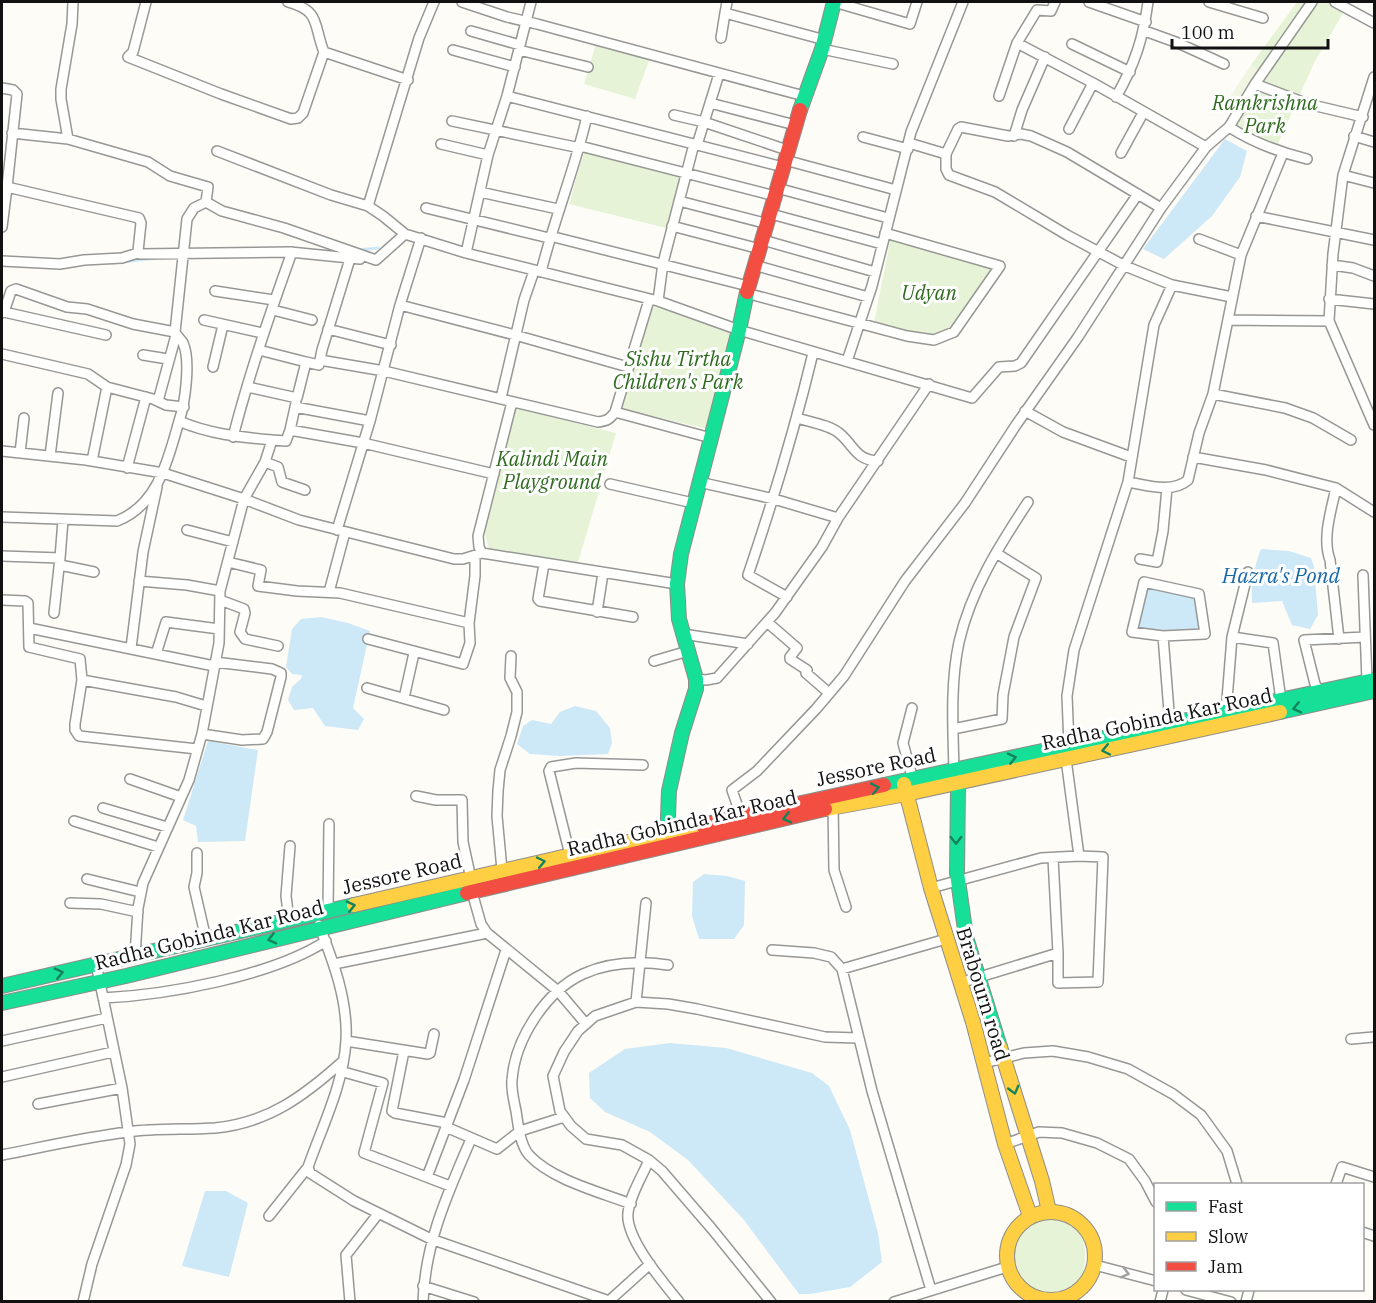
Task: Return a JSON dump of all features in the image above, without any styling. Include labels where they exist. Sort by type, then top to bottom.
[{"type":"main road","points":[[667,840],[669,791],[682,733],[696,689],[696,679],[679,619],[678,584],[681,554],[739,330],[747,289],[804,96],[824,45],[834,2]]},
{"type":"main road","points":[[1068,752],[1170,724],[1320,691],[1372,684]]},
{"type":"main road","name":"Radha Gobinda Kar Road","points":[[908,785],[1372,684]]},
{"type":"main road","points":[[956,776],[958,880],[966,937],[1042,1181],[1049,1211]]},
{"type":"main road","name":"Jessore Road","points":[[2,986],[289,920],[321,917],[471,885],[502,870],[570,855],[667,840],[741,816],[833,802],[908,785]]},
{"type":"main road","name":"Brabourn road","points":[[908,785],[931,888],[984,1063],[1005,1144],[1030,1216]]},
{"type":"main road","name":"Radha Gobinda Kar Road","points":[[471,885],[833,802]]},
{"type":"main road","name":"Radha Gobinda Kar Road","points":[[2,1003],[100,981],[321,917]]},
{"type":"main road","points":[[1049,1211],[1065,1214],[1079,1221],[1090,1234],[1095,1249],[1095,1265],[1089,1279],[1067,1300],[1042,1299],[1030,1295],[1020,1288],[1007,1267],[1008,1243],[1020,1223],[1030,1216],[1049,1211]]},
{"type":"street","points":[[68,139],[61,89],[72,24],[73,2]]},
{"type":"street","points":[[146,2],[133,52],[128,57],[291,119],[303,113],[324,52],[318,37],[315,19],[309,10],[288,2]]},
{"type":"street","points":[[368,206],[419,38],[434,2]]},
{"type":"street","points":[[462,2],[507,17],[804,96]]},
{"type":"street","points":[[466,253],[488,155],[507,96],[531,2]]},
{"type":"street","points":[[721,38],[727,2]]},
{"type":"street","points":[[834,2],[910,24],[917,2]]},
{"type":"street","points":[[847,361],[875,272],[911,132],[963,2]]},
{"type":"street","points":[[999,96],[1017,43],[1037,10],[1051,11],[1055,2]]},
{"type":"street","points":[[1089,2],[1224,64]]},
{"type":"street","points":[[1116,96],[1130,72],[1145,26],[1148,2]]},
{"type":"street","points":[[1209,2],[1263,18]]},
{"type":"street","points":[[741,816],[732,790],[757,771],[829,693],[855,660],[905,581],[965,503],[1125,266],[1161,208],[1206,147],[1229,127],[1255,84],[1312,2]]},
{"type":"street","points":[[1335,2],[1374,23]]},
{"type":"street","points":[[725,13],[824,45],[893,64]]},
{"type":"street","points":[[471,31],[588,67]]},
{"type":"street","points":[[1017,43],[1206,147]]},
{"type":"street","points":[[1072,45],[1130,72]]},
{"type":"street","points":[[453,50],[514,67]]},
{"type":"street","points":[[324,52],[408,80]]},
{"type":"street","points":[[1014,136],[1022,110],[1045,57]]},
{"type":"street","points":[[320,360],[384,371],[598,422],[610,419],[615,412],[628,367],[653,301],[686,173],[719,74]]},
{"type":"street","points":[[1374,77],[1363,117],[1354,136],[1344,175],[1329,299],[1329,321],[1374,425]]},
{"type":"street","points":[[1069,129],[1093,83]]},
{"type":"street","points":[[1255,84],[1300,101],[1363,117]]},
{"type":"street","points":[[2,88],[13,90],[17,94],[2,227]]},
{"type":"street","points":[[507,96],[696,145],[785,159],[896,190]]},
{"type":"street","points":[[711,103],[795,125]]},
{"type":"street","points":[[1121,153],[1143,113]]},
{"type":"street","points":[[674,115],[704,122],[785,159]]},
{"type":"street","points":[[501,398],[524,300],[550,237],[580,147],[587,116]]},
{"type":"street","points":[[452,122],[580,147],[888,218]]},
{"type":"street","points":[[1161,208],[1058,148],[1027,134],[1014,136],[961,127],[957,129],[946,154],[946,169],[949,175],[995,192],[1125,266],[1172,285],[1232,297]]},
{"type":"street","points":[[1229,127],[1249,140],[1307,159]]},
{"type":"street","points":[[12,133],[68,139],[148,162],[170,176],[208,187],[207,202]]},
{"type":"street","points":[[1354,136],[1374,142]]},
{"type":"street","points":[[863,137],[946,154]]},
{"type":"street","points":[[441,144],[488,155]]},
{"type":"street","points":[[217,151],[331,195],[368,206],[405,234],[466,253],[653,301],[739,330],[972,398],[999,367],[1021,363],[1138,194]]},
{"type":"street","points":[[1128,482],[1167,488],[1178,487],[1188,480],[1199,433],[1213,394],[1241,255],[1283,153]]},
{"type":"street","points":[[1344,175],[1374,183]]},
{"type":"street","points":[[7,187],[139,218],[141,223],[138,253]]},
{"type":"street","points":[[480,192],[558,209]]},
{"type":"street","points":[[679,201],[882,244]]},
{"type":"street","points":[[207,202],[222,211],[284,228],[376,260]]},
{"type":"street","points":[[158,401],[175,333],[187,219],[194,208],[207,202]]},
{"type":"street","points":[[426,208],[663,263],[859,324],[907,336],[934,339],[954,332],[1000,266],[885,233]]},
{"type":"street","points":[[1256,216],[1374,240]]},
{"type":"street","points":[[672,226],[761,244],[875,272]]},
{"type":"street","points":[[2,261],[60,264],[122,258],[138,253],[292,252],[376,260],[405,234]]},
{"type":"street","points":[[329,592],[341,531],[363,443],[400,305],[421,238]]},
{"type":"street","points":[[1198,239],[1241,255]]},
{"type":"street","points":[[233,437],[262,333],[292,252]]},
{"type":"street","points":[[259,350],[319,365],[350,262]]},
{"type":"street","points":[[754,265],[868,297]]},
{"type":"street","points":[[1332,266],[1353,268],[1374,276]]},
{"type":"street","points":[[1079,856],[1068,752],[1068,696],[1074,650],[1128,482],[1154,325],[1172,285]]},
{"type":"street","points":[[106,335],[3,312],[11,291],[16,289],[67,307],[87,309],[133,324],[175,333],[183,343],[187,364],[184,408],[161,476],[143,552],[131,648]]},
{"type":"street","points":[[215,291],[274,305],[312,320]]},
{"type":"street","points":[[1329,299],[1374,304]]},
{"type":"street","points":[[400,305],[628,367]]},
{"type":"street","points":[[204,320],[262,333]]},
{"type":"street","points":[[1228,320],[1329,321]]},
{"type":"street","points":[[213,367],[223,325]]},
{"type":"street","points":[[328,329],[391,345]]},
{"type":"street","points":[[787,597],[748,575],[774,499],[813,352]]},
{"type":"street","points":[[2,354],[88,374],[107,387],[184,408]]},
{"type":"street","points":[[143,355],[168,359]]},
{"type":"street","points":[[179,421],[197,429],[233,437],[286,441],[306,362]]},
{"type":"street","points":[[696,679],[717,678],[787,597],[930,384]]},
{"type":"street","points":[[92,461],[107,387]]},
{"type":"street","points":[[248,387],[296,403],[370,421]]},
{"type":"street","points":[[50,456],[58,393]]},
{"type":"street","points":[[1213,394],[1285,408],[1312,418],[1351,440]]},
{"type":"street","points":[[127,468],[146,397]]},
{"type":"street","points":[[368,639],[414,653],[463,664],[470,643],[469,623],[479,547],[478,536],[512,402]]},
{"type":"street","points":[[1025,411],[1072,435],[1131,457]]},
{"type":"street","points":[[615,412],[711,438]]},
{"type":"street","points":[[21,453],[24,418]]},
{"type":"street","points":[[797,418],[839,433],[853,451],[869,460],[878,461]]},
{"type":"street","points":[[290,430],[363,443],[494,474]]},
{"type":"street","points":[[135,956],[140,892],[189,780],[202,734],[219,629],[220,596],[244,499],[265,462],[272,440]]},
{"type":"street","points":[[2,451],[92,461],[161,476],[244,499],[299,520],[454,559],[478,555],[678,584]]},
{"type":"street","points":[[1193,457],[1273,471],[1336,489],[1374,512]]},
{"type":"street","points":[[265,462],[278,467],[282,482],[305,490]]},
{"type":"street","points":[[2,517],[117,521],[131,515],[142,506],[161,476]]},
{"type":"street","points":[[699,482],[774,499],[838,518]]},
{"type":"street","points":[[610,484],[693,503]]},
{"type":"street","points":[[1140,559],[1157,562],[1167,488]]},
{"type":"street","points":[[1336,489],[1328,531],[1328,553],[1339,639]]},
{"type":"street","points":[[956,776],[953,729],[954,675],[959,642],[972,600],[989,563],[1028,502]]},
{"type":"street","points":[[54,613],[63,520]]},
{"type":"street","points":[[187,530],[233,542]]},
{"type":"street","points":[[953,729],[1002,719],[1003,695],[1014,637],[1036,578],[996,553]]},
{"type":"street","points":[[2,556],[60,562],[94,572]]},
{"type":"street","points":[[228,562],[261,570],[258,586],[340,593],[469,623]]},
{"type":"street","points":[[544,564],[538,600],[633,617]]},
{"type":"street","points":[[1226,712],[1232,637],[1248,572]]},
{"type":"street","points":[[597,612],[603,573]]},
{"type":"street","points":[[1363,575],[1365,637],[1372,684]]},
{"type":"street","points":[[139,581],[187,585],[220,596],[244,609],[240,632],[245,639],[278,646]]},
{"type":"street","points":[[1144,582],[1199,594],[1205,634],[1163,636],[1132,632],[1144,582]]},
{"type":"street","points":[[2,600],[27,602],[29,647],[80,659],[82,681],[75,724],[75,730],[79,736],[197,749]]},
{"type":"street","points":[[156,654],[166,622],[219,629]]},
{"type":"street","points":[[767,622],[797,648],[790,659],[807,670],[806,673],[829,693]]},
{"type":"street","points":[[29,628],[156,654],[214,664],[272,669],[280,673],[281,677],[267,732],[263,739],[242,740],[202,734]]},
{"type":"street","points":[[683,634],[748,644]]},
{"type":"street","points":[[1163,636],[1170,724]]},
{"type":"street","points":[[1232,637],[1273,642],[1281,700]]},
{"type":"street","points":[[1320,691],[1315,684],[1304,640],[1365,637]]},
{"type":"street","points":[[654,661],[688,651]]},
{"type":"street","points":[[404,698],[414,653]]},
{"type":"street","points":[[502,870],[497,816],[499,780],[517,712],[517,692],[510,678],[512,656]]},
{"type":"street","points":[[82,681],[176,697],[206,706]]},
{"type":"street","points":[[367,688],[444,710]]},
{"type":"street","points":[[908,785],[903,743],[912,708]]},
{"type":"street","points":[[570,855],[550,777],[551,767],[576,763],[643,765]]},
{"type":"street","points":[[129,779],[181,797]]},
{"type":"street","points":[[416,796],[436,800],[462,800],[463,843],[481,924],[487,933],[506,950],[558,991],[586,1024]]},
{"type":"street","points":[[833,802],[834,870],[846,907]]},
{"type":"street","points":[[103,808],[167,827]]},
{"type":"street","points":[[74,821],[158,847]]},
{"type":"street","points":[[269,1216],[308,1167],[341,1066],[346,1041],[339,983],[321,917],[329,824]]},
{"type":"street","points":[[289,920],[286,896],[290,846]]},
{"type":"street","points":[[197,853],[194,887],[207,939]]},
{"type":"street","points":[[931,888],[1041,858],[1103,857],[1098,982],[1058,983],[1053,858]]},
{"type":"street","points":[[87,879],[140,892]]},
{"type":"street","points":[[70,903],[102,904],[138,912]]},
{"type":"street","points":[[636,1002],[646,903]]},
{"type":"street","points":[[334,964],[487,933]]},
{"type":"street","points":[[842,969],[946,939]]},
{"type":"street","points":[[103,998],[130,997],[198,985],[266,969],[311,951],[326,941]]},
{"type":"street","points":[[427,1177],[464,1080],[506,950]]},
{"type":"street","points":[[772,950],[831,957],[842,969],[872,1091],[931,1290]]},
{"type":"street","points":[[960,983],[1058,953]]},
{"type":"street","points":[[631,1204],[573,1184],[527,1153],[520,1131],[512,1082],[514,1064],[522,1042],[537,1016],[558,991],[583,974],[640,962],[668,965]]},
{"type":"street","points":[[83,1302],[92,1264],[126,1165],[130,1144],[122,1088],[96,964]]},
{"type":"street","points":[[771,1302],[662,1171],[649,1160],[622,1145],[586,1139],[571,1126],[560,1112],[553,1076],[564,1052],[578,1031],[595,1016],[636,1002],[697,1009],[825,1037],[858,1038]]},
{"type":"street","points":[[2,1041],[107,1018]]},
{"type":"street","points":[[346,1041],[428,1054],[435,1035]]},
{"type":"street","points":[[1351,1039],[1374,1037]]},
{"type":"street","points":[[404,1051],[392,1111],[446,1125],[471,1139],[497,1149],[520,1131],[564,1117]]},
{"type":"street","points":[[2,1077],[113,1052]]},
{"type":"street","points":[[984,1063],[1024,1053],[1053,1052],[1088,1057],[1128,1069],[1173,1094],[1201,1115],[1227,1151],[1236,1183]]},
{"type":"street","points":[[2,1155],[128,1132],[218,1127],[259,1118],[282,1109],[341,1066]]},
{"type":"street","points":[[341,1066],[383,1083],[364,1153],[450,1186]]},
{"type":"street","points":[[38,1104],[122,1088]]},
{"type":"street","points":[[1005,1144],[1039,1132],[1062,1133],[1097,1143],[1129,1159],[1145,1181],[1154,1200]]},
{"type":"street","points":[[423,1302],[423,1286],[431,1239],[450,1186],[471,1139]]},
{"type":"street","points":[[649,1160],[628,1217],[642,1254],[678,1302]]},
{"type":"street","points":[[308,1167],[310,1173],[318,1179],[378,1214],[431,1239],[609,1300],[650,1264]]},
{"type":"street","points":[[1337,1183],[1342,1167],[1374,1177]]},
{"type":"street","points":[[350,1302],[346,1255],[378,1214]]},
{"type":"street","points":[[1095,1265],[1154,1281]]},
{"type":"street","points":[[894,1302],[1007,1267]]},
{"type":"street","points":[[423,1286],[474,1302]]},
{"type":"street","points":[[1190,1291],[1231,1302]]},
{"type":"green space","name":"Ramkrishna Park","points":[[1297,2],[1330,2],[1346,8],[1314,63],[1277,146],[1229,127],[1262,73],[1251,65]]},
{"type":"green space","points":[[597,40],[651,55],[635,99],[584,84]]},
{"type":"green space","points":[[1251,65],[1262,73],[1235,112],[1225,104]]},
{"type":"green space","points":[[585,148],[687,174],[674,230],[569,204]]},
{"type":"green space","name":"Udyan","points":[[892,231],[1004,264],[955,335],[930,344],[872,333]]},
{"type":"green space","name":"Sishu Tirtha Children's Park","points":[[652,306],[733,330],[708,429],[622,409]]},
{"type":"green space","name":"Kalindi Main Playground","points":[[513,407],[616,433],[577,566],[489,549],[485,534]]},
{"type":"green space","points":[[1057,1215],[1081,1235],[1085,1262],[1080,1283],[1049,1293],[1038,1291],[1022,1278],[1017,1269],[1015,1248],[1026,1226],[1038,1219]]},
{"type":"water","points":[[1225,139],[1247,151],[1240,177],[1212,216],[1164,259],[1143,249]]},
{"type":"water","name":"Hazra's Pond","points":[[1261,549],[1289,551],[1311,558],[1314,567],[1318,615],[1310,629],[1292,625],[1282,601],[1252,603],[1256,562]]},
{"type":"water","points":[[1154,588],[1197,598],[1200,630],[1168,633],[1146,632],[1138,625],[1145,591]]},
{"type":"water","points":[[321,617],[370,631],[353,708],[364,719],[358,730],[325,726],[313,708],[294,710],[288,700],[292,687],[302,675],[292,674],[286,667],[292,629],[301,619]]},
{"type":"water","points":[[575,706],[596,711],[610,728],[612,743],[608,754],[560,756],[530,754],[517,744],[523,726],[532,720],[551,724],[560,712]]},
{"type":"water","points":[[208,741],[258,750],[245,841],[198,842],[196,826],[183,820]]},
{"type":"water","points":[[704,874],[727,876],[745,881],[744,925],[734,939],[699,939],[692,916],[693,882]]},
{"type":"water","points":[[670,1043],[726,1048],[812,1073],[829,1086],[850,1130],[878,1233],[882,1262],[850,1287],[799,1294],[744,1220],[688,1160],[650,1132],[605,1112],[590,1098],[589,1073],[625,1049]]},
{"type":"water","points":[[205,1191],[226,1191],[248,1203],[229,1277],[182,1266]]},
{"type":"waterway","points":[[359,250],[378,248]]},
{"type":"waterway","points":[[112,263],[156,258]]},
{"type":"traffic: fast","points":[[800,110],[822,49],[834,2]]},
{"type":"traffic: fast","points":[[667,841],[669,791],[682,733],[696,689],[696,679],[679,619],[677,584],[681,554],[747,292]]},
{"type":"traffic: fast","points":[[884,785],[1374,680]]},
{"type":"traffic: fast","points":[[1280,712],[1374,691]]},
{"type":"traffic: fast","points":[[955,774],[958,786],[957,873],[966,937],[1000,1047]]},
{"type":"traffic: fast","points":[[2,1003],[126,976],[467,893]]},
{"type":"traffic: fast","points":[[2,986],[354,905]]},
{"type":"traffic: slow","points":[[825,809],[906,794],[1280,712]]},
{"type":"traffic: slow","points":[[904,784],[931,888],[973,1022],[1005,1144],[1030,1216]]},
{"type":"traffic: slow","points":[[354,905],[702,825]]},
{"type":"traffic: slow","points":[[1000,1047],[1042,1181],[1049,1211]]},
{"type":"traffic: slow","points":[[1042,1212],[1060,1212],[1076,1219],[1088,1231],[1095,1247],[1095,1256],[1095,1265],[1088,1281],[1076,1293],[1060,1300],[1042,1300],[1026,1293],[1014,1281],[1007,1265],[1007,1247],[1014,1231],[1026,1219],[1042,1212]]},
{"type":"traffic: jam","points":[[747,292],[800,110]]},
{"type":"traffic: jam","points":[[702,825],[884,785]]},
{"type":"traffic: jam","points":[[467,893],[825,809]]}]
